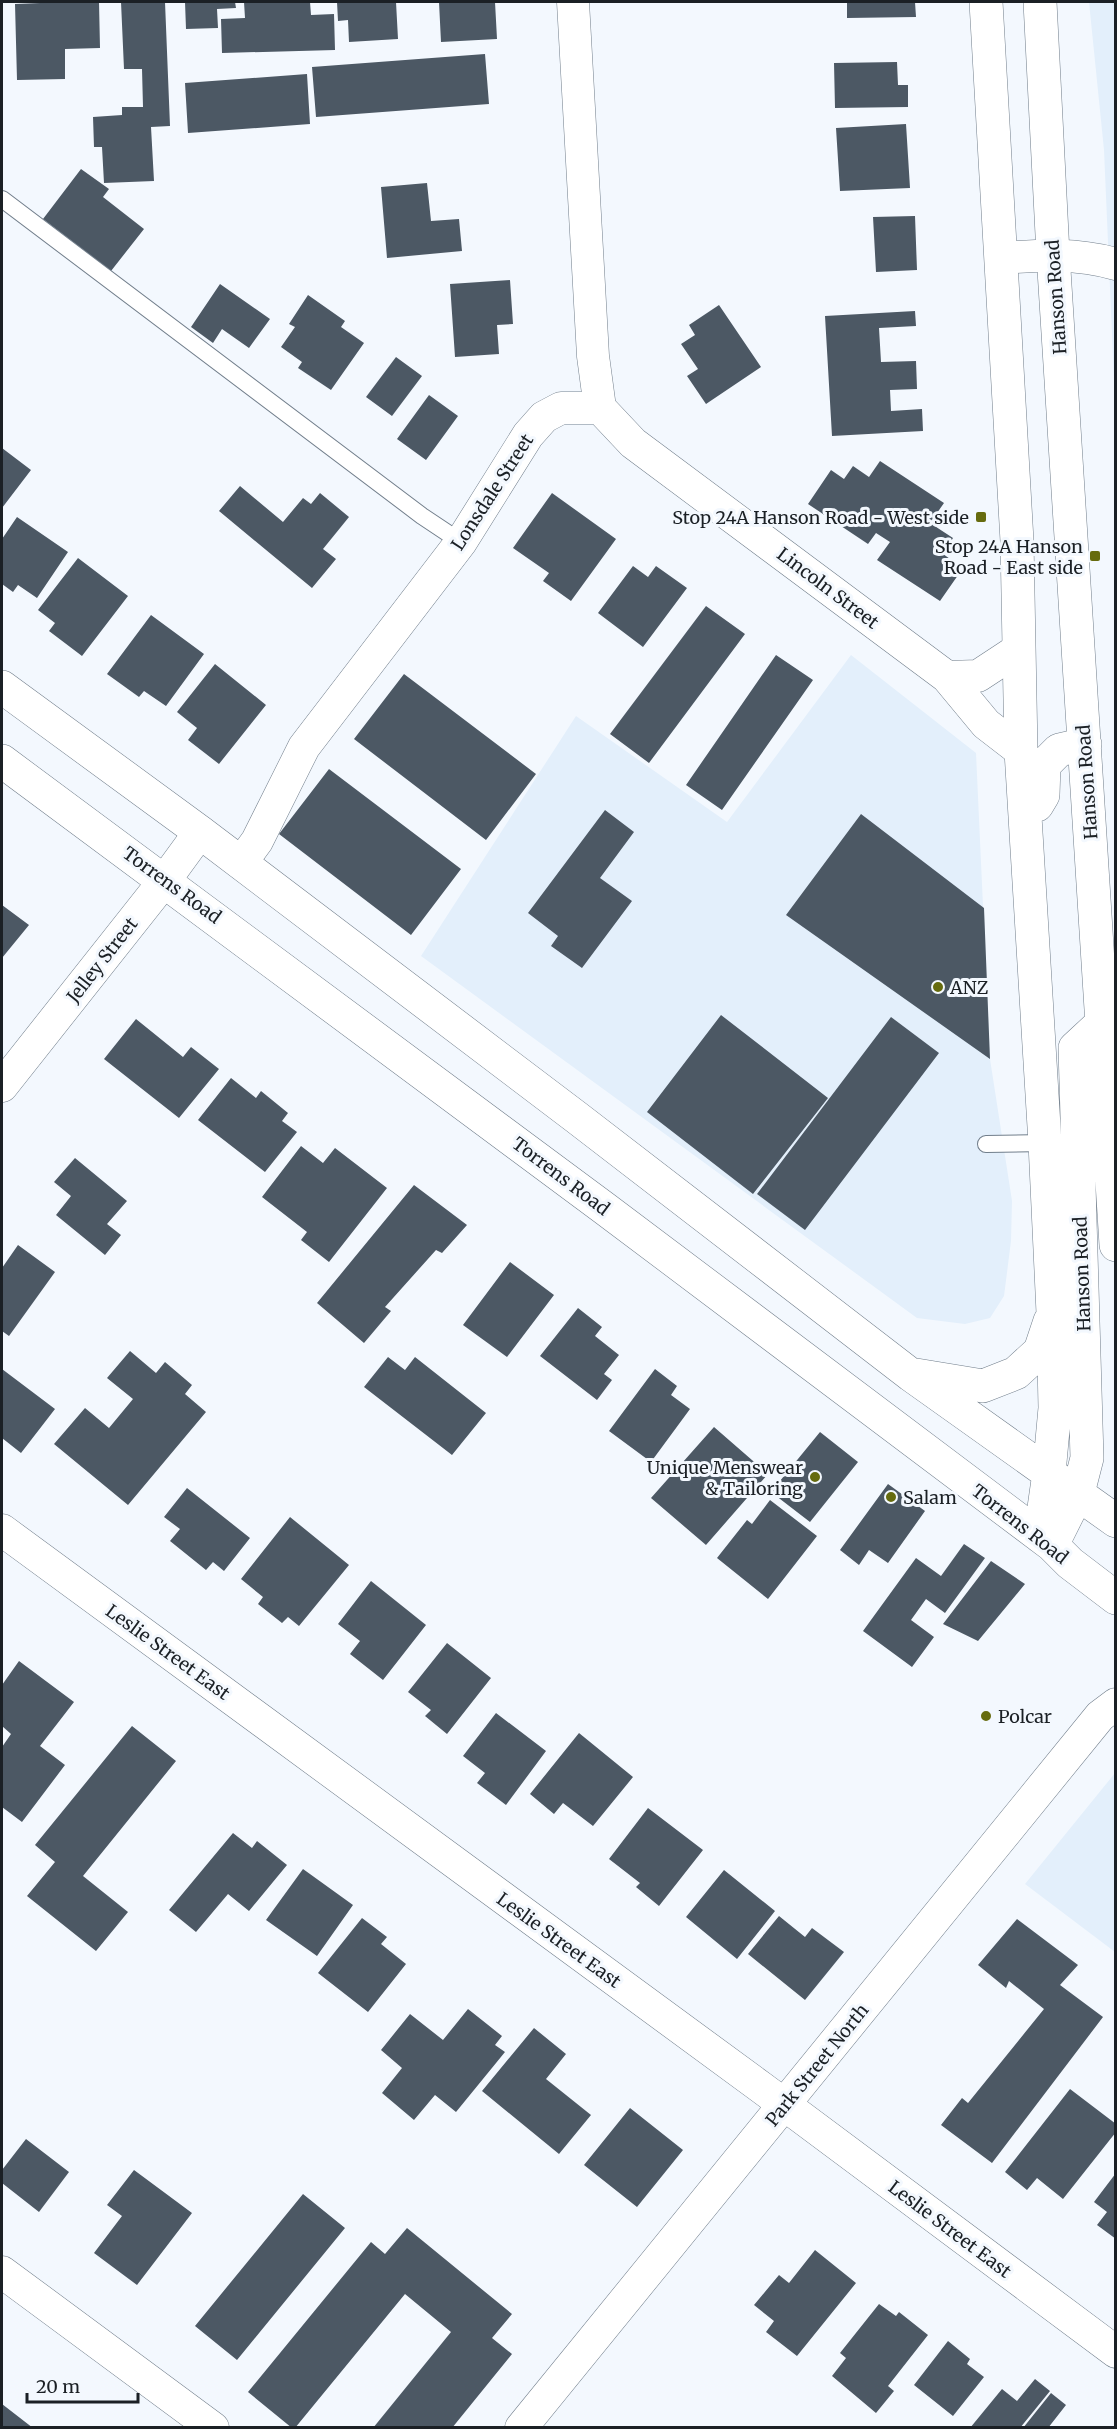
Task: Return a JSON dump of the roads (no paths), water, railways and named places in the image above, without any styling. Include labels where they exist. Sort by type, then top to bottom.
[{"type":"main road","name":"Hanson Road","points":[[986,2],[1017,541],[1021,751],[1053,1313],[1055,1408],[1046,1541]]},
{"type":"main road","name":"Hanson Road","points":[[1040,2],[1053,254],[1102,1023],[1075,1048],[1087,1458],[1078,1493],[1046,1541]]},
{"type":"main road","points":[[2,687],[200,832],[911,1375],[1116,1521]]},
{"type":"main road","points":[[1025,825],[1043,795],[1044,765],[1059,750],[1085,744]]},
{"type":"main road","name":"Torrens Road","points":[[2,761],[165,880],[1046,1541],[1070,1563],[1116,1598]]},
{"type":"main road","points":[[1102,1023],[1116,1245]]},
{"type":"main road","points":[[911,1375],[983,1386],[1016,1373],[1040,1351],[1053,1313]]},
{"type":"street","points":[[573,2],[593,356],[600,408]]},
{"type":"street","points":[[1001,258],[1053,254],[1090,257],[1116,264]]},
{"type":"street","name":"Lonsdale Street","points":[[241,864],[257,841],[304,747],[461,542],[528,435],[544,417],[561,408],[600,408]]},
{"type":"street","name":"Lincoln Street","points":[[600,408],[633,443],[947,677],[986,724],[1021,751]]},
{"type":"street","points":[[947,677],[978,676],[1019,649]]},
{"type":"street","name":"Jelley Street","points":[[2,1086],[165,880],[200,832]]},
{"type":"street","name":"Leslie Street East","points":[[2,1530],[1116,2352]]},
{"type":"street","name":"Park Street North","points":[[520,2427],[1108,1710]]},
{"type":"street","points":[[2,2272],[213,2427]]},
{"type":"lane","points":[[2,199],[422,516],[461,542]]},
{"type":"lane","points":[[986,1144],[1045,1143]]},
{"type":"place","name":"Stop 24A Hanson Road - West side","points":[[981,517]]},
{"type":"place","name":"Stop 24A Hanson Road - East side","points":[[1095,556]]},
{"type":"place","name":"ANZ","points":[[938,987]]},
{"type":"place","name":"Unique Menswear & Tailoring","points":[[815,1477]]},
{"type":"place","name":"Salam","points":[[891,1497]]},
{"type":"place","name":"Polcar","points":[[986,1716]]}]
